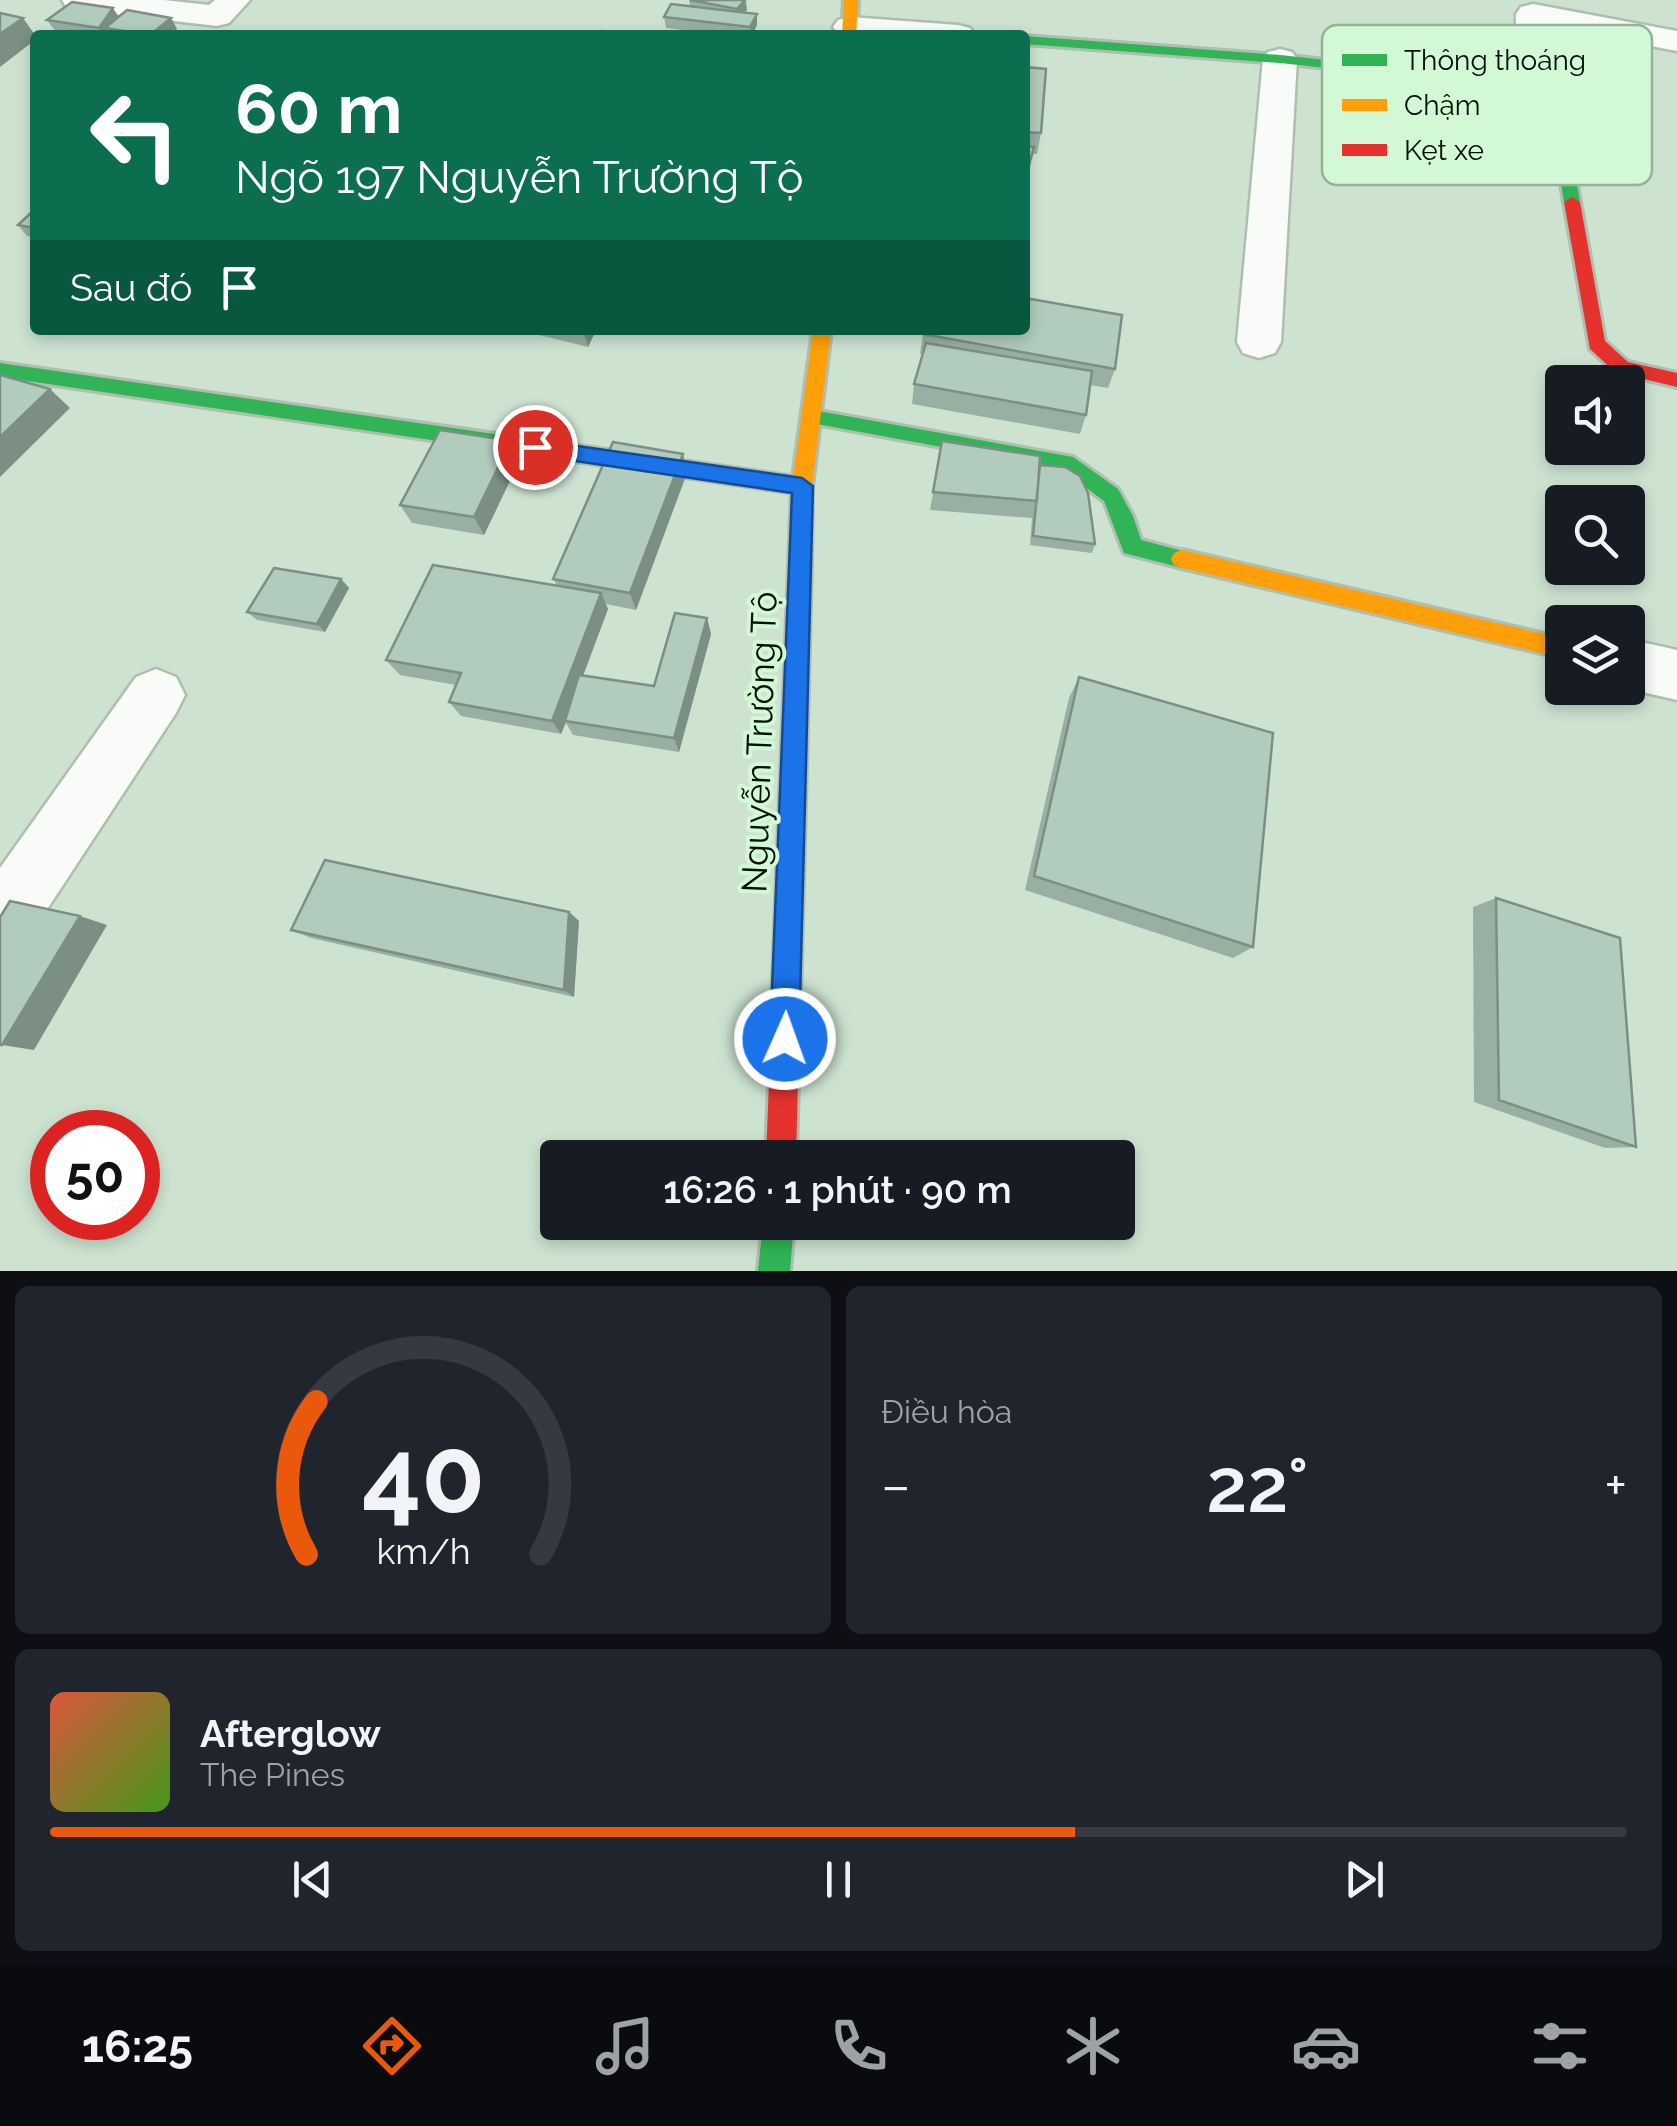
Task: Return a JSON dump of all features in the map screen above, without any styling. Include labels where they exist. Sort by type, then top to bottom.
[{"type":"street","points":[[78,0],[217,16],[234,0]]},
{"type":"street","points":[[1533,25],[1533,14],[1592,25]]},
{"type":"street","points":[[850,21],[919,30]]},
{"type":"street","points":[[1652,36],[1677,41]]},
{"type":"street","points":[[1030,40],[1322,64]]},
{"type":"street","points":[[1259,342],[1280,59]]},
{"type":"street","points":[[1569,185],[1596,344],[1608,358],[1628,370],[1677,380]]},
{"type":"street","name":"Nguyễn Trường Tộ","points":[[782,1140],[802,486],[821,335]]},
{"type":"street","points":[[0,370],[802,486]]},
{"type":"street","points":[[813,417],[1066,462],[1100,481],[1124,510],[1132,548],[1545,644]]},
{"type":"street","points":[[1645,668],[1677,675]]},
{"type":"street","points":[[0,923],[156,694]]},
{"type":"street","points":[[774,1271],[777,1240]]},
{"type":"building","points":[[690,0],[745,0],[737,9]]},
{"type":"building","points":[[72,2],[113,8],[99,28],[47,20]]},
{"type":"building","points":[[671,4],[757,14],[750,27],[664,17]]},
{"type":"building","points":[[127,10],[171,18],[156,30],[105,28]]},
{"type":"building","points":[[0,13],[23,18],[0,34]]},
{"type":"building","points":[[1030,67],[1046,69],[1041,133],[1030,132]]},
{"type":"building","points":[[30,214],[30,227],[18,225]]},
{"type":"building","points":[[1030,299],[1122,315],[1115,369],[928,335],[1030,335]]},
{"type":"building","points":[[926,343],[1092,371],[1086,415],[914,384]]},
{"type":"building","points":[[0,375],[50,389],[0,437]]},
{"type":"building","points":[[440,430],[511,441],[474,517],[400,505]]},
{"type":"building","points":[[942,441],[1040,456],[1037,501],[933,492]]},
{"type":"building","points":[[613,442],[683,454],[630,593],[553,579]]},
{"type":"building","points":[[1040,465],[1065,467],[1080,476],[1088,493],[1095,544],[1033,536]]},
{"type":"building","points":[[433,565],[601,593],[552,721],[449,702],[461,673],[386,660]]},
{"type":"building","points":[[274,568],[341,579],[317,624],[247,612]]},
{"type":"building","points":[[675,613],[707,618],[674,738],[565,721],[579,675],[654,686]]},
{"type":"building","points":[[1079,677],[1273,733],[1253,947],[1034,876]]},
{"type":"building","points":[[325,860],[569,912],[564,990],[291,930]]},
{"type":"building","points":[[1496,898],[1620,938],[1636,1147],[1499,1100]]},
{"type":"building","points":[[10,901],[80,916],[0,1045],[0,917]]},
{"type":"traffic: fast","points":[[1030,40],[1322,63]]},
{"type":"traffic: fast","points":[[1569,185],[1572,202]]},
{"type":"traffic: fast","points":[[0,370],[802,486]]},
{"type":"traffic: fast","points":[[813,417],[1066,462],[1111,495],[1123,516],[1132,547],[1182,559]]},
{"type":"traffic: fast","points":[[774,1271],[777,1240]]},
{"type":"traffic: slow","points":[[849,30],[851,0]]},
{"type":"traffic: slow","points":[[800,566],[802,486],[821,335]]},
{"type":"traffic: slow","points":[[1182,559],[1545,644]]},
{"type":"traffic: jam","points":[[1572,202],[1596,344],[1622,367],[1677,380]]},
{"type":"traffic: jam","points":[[782,1140],[800,566]]},
{"type":"route","points":[[535,447],[802,486],[785,1039]]}]
